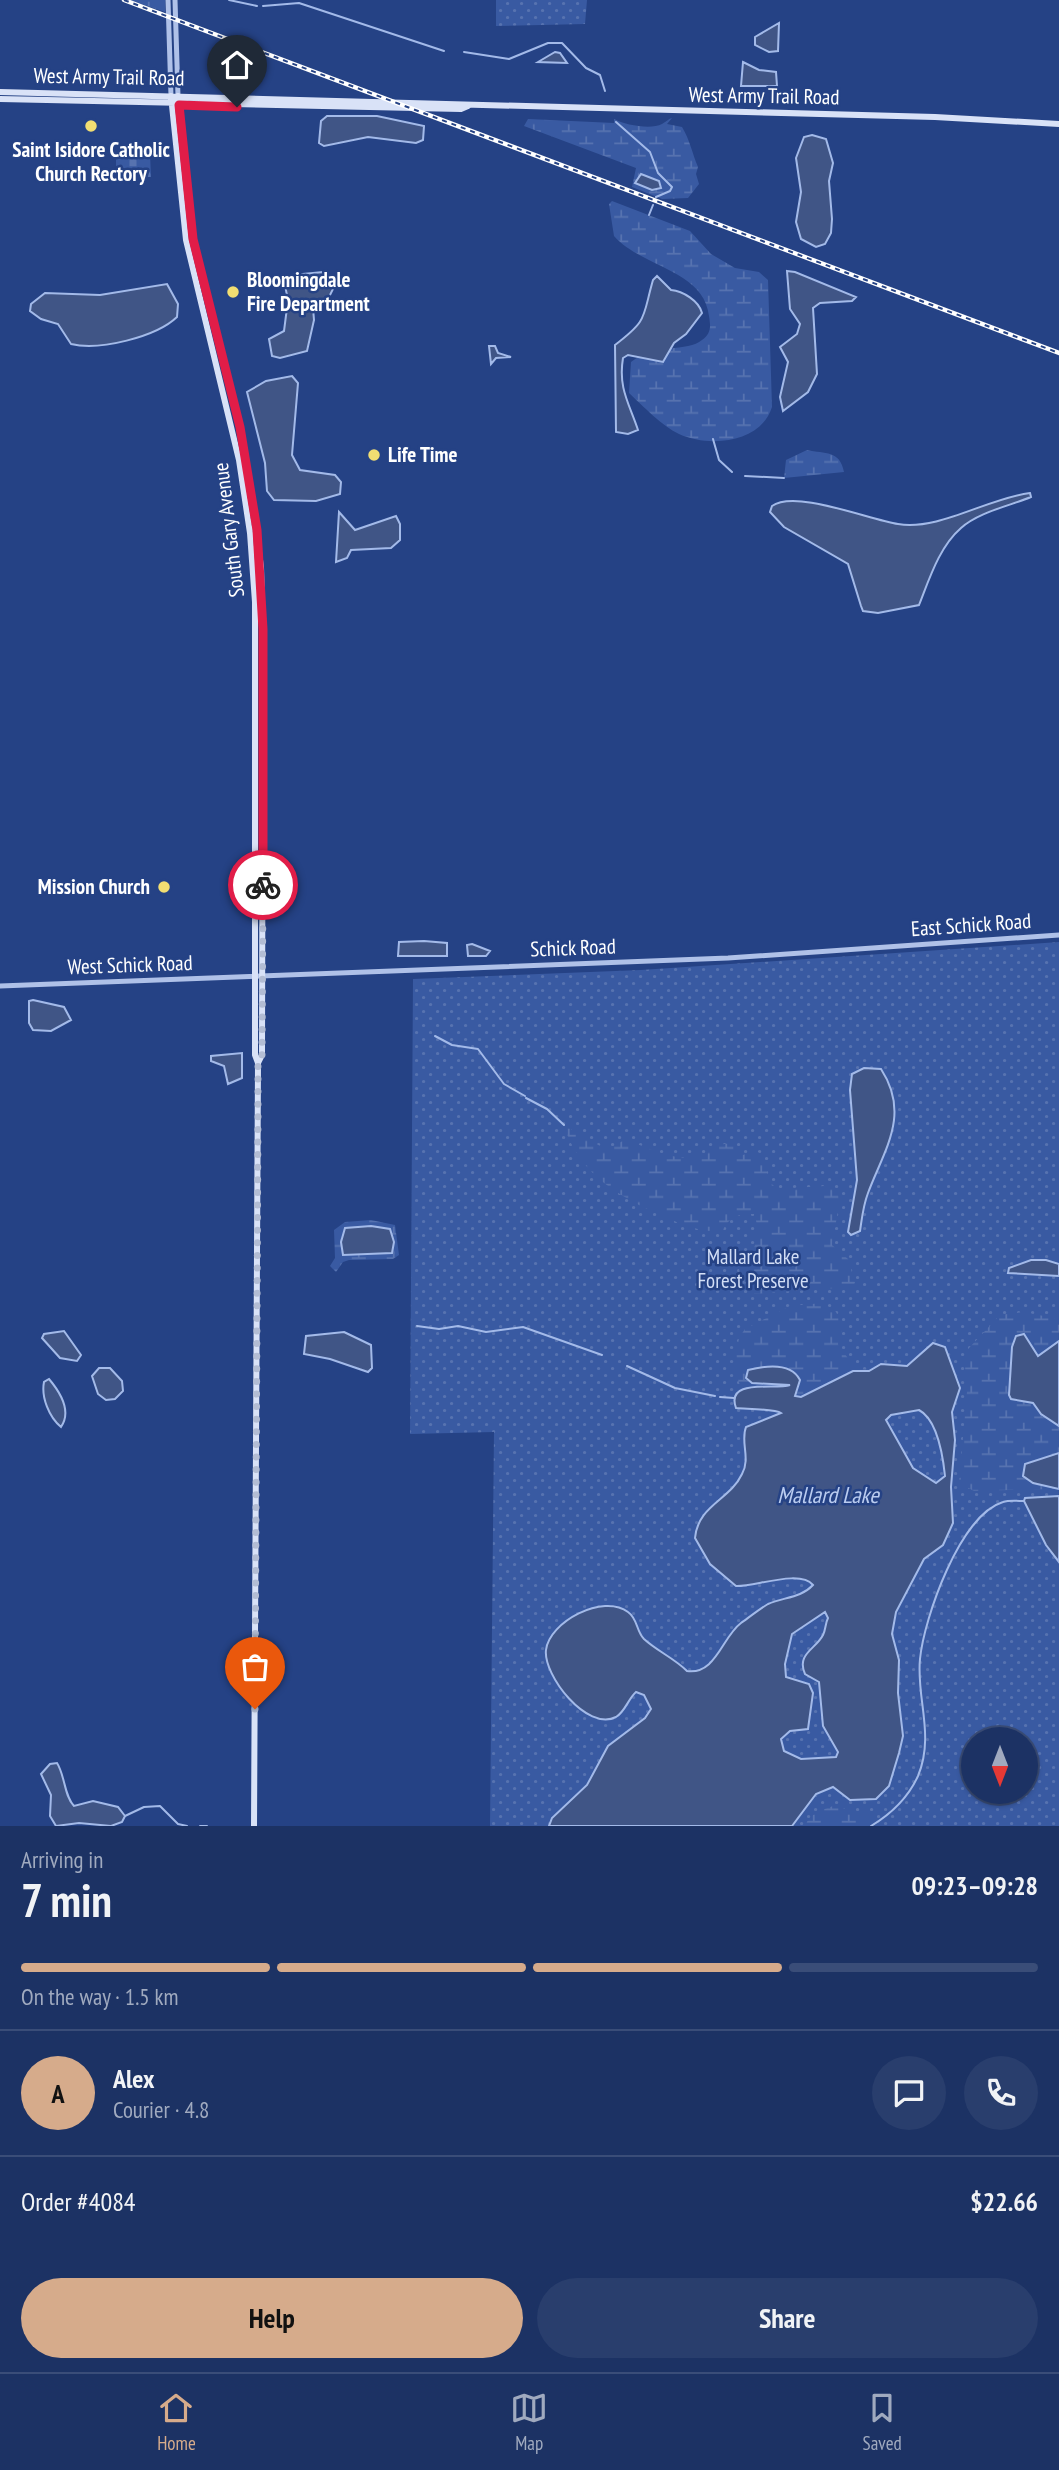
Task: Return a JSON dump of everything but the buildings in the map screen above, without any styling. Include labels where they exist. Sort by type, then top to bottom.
[{"type":"main road","name":"West Army Trail Road","points":[[0,92],[935,117],[1059,124]]},
{"type":"main road","name":"South Gary Avenue","points":[[174,96],[200,290],[242,437],[261,567],[263,629],[258,976],[262,1055],[258,1063],[254,1826]]},
{"type":"main road","name":"West Army Trail Road","points":[[0,99],[175,105],[461,109],[468,106]]},
{"type":"street","name":"South Gary Avenue","points":[[168,0],[174,96]]},
{"type":"street","name":"South Gary Avenue","points":[[174,96],[175,0]]},
{"type":"street","name":"East Schick Road","points":[[885,947],[1059,935]]},
{"type":"street","name":"Schick Road","points":[[258,976],[728,958],[885,947]]},
{"type":"street","name":"West Schick Road","points":[[0,986],[258,976]]},
{"type":"green space","points":[[130,0],[165,0],[165,12]]},
{"type":"green space","points":[[496,0],[587,0],[585,24],[496,26]]},
{"type":"green space","points":[[672,118],[667,124],[682,127],[698,167],[696,174],[699,184],[688,198],[662,199],[632,187],[636,168],[524,126],[528,119],[614,123],[614,119],[631,125],[651,127]]},
{"type":"green space","points":[[116,153],[150,154],[151,177],[116,176]]},
{"type":"green space","points":[[612,201],[690,231],[711,254],[735,268],[759,272],[768,280],[772,407],[766,419],[746,435],[705,441],[679,434],[629,393],[631,362],[659,350],[696,344],[707,335],[710,323],[705,301],[696,288],[670,270],[640,255],[614,236],[609,204]]},
{"type":"green space","points":[[807,450],[835,456],[844,472],[784,478],[786,460]]},
{"type":"green space","name":"Mallard Lake Forest Preserve","points":[[1059,942],[1059,1826],[490,1826],[494,1432],[410,1434],[413,979],[641,970]]},
{"type":"green space","points":[[564,1125],[607,1150],[626,1139],[660,1153],[684,1158],[706,1153],[716,1145],[733,1143],[740,1156],[755,1151],[764,1155],[769,1182],[778,1189],[824,1186],[836,1190],[840,1199],[832,1245],[848,1259],[855,1283],[851,1287],[753,1294],[743,1284],[739,1269],[756,1244],[758,1232],[754,1214],[736,1217],[723,1230],[708,1231],[686,1226],[649,1210],[617,1192],[591,1171],[571,1142]]},
{"type":"green space","points":[[371,1220],[395,1225],[399,1255],[393,1259],[349,1260],[343,1262],[336,1272],[330,1266],[335,1258],[334,1230],[345,1222]]},
{"type":"green space","points":[[823,1303],[836,1312],[843,1326],[838,1344],[856,1370],[872,1369],[849,1372],[801,1397],[795,1394],[800,1389],[777,1367],[752,1369],[751,1383],[791,1385],[741,1388],[734,1368],[739,1338],[745,1329],[790,1306]]},
{"type":"green space","points":[[1023,1312],[1059,1319],[1059,1341],[1042,1356],[1038,1356],[1034,1346],[1012,1347],[1009,1395],[1011,1399],[1033,1403],[1041,1414],[1059,1426],[1059,1453],[1055,1453],[1033,1483],[1050,1489],[974,1491],[959,1483],[967,1392],[965,1366],[969,1348],[1000,1315]]},
{"type":"green space","points":[[836,1805],[874,1816],[879,1820],[879,1826],[803,1826],[816,1812]]},
{"type":"water","points":[[779,23],[778,51],[769,52],[755,45],[755,37]]},
{"type":"water","points":[[555,52],[560,53],[567,63],[538,62]]},
{"type":"water","points":[[743,62],[759,70],[776,72],[777,86],[741,86]]},
{"type":"water","points":[[327,116],[377,116],[424,126],[423,140],[416,143],[368,137],[324,146],[319,143],[321,121]]},
{"type":"water","points":[[812,135],[826,139],[833,163],[829,181],[831,233],[825,244],[816,247],[801,239],[796,222],[801,192],[796,158],[804,137]]},
{"type":"water","points":[[641,174],[659,181],[661,188],[652,190],[635,183]]},
{"type":"water","points":[[787,271],[856,297],[852,301],[820,303],[813,308],[817,374],[808,392],[783,411],[780,397],[788,362],[780,347],[797,334],[800,324],[790,309]]},
{"type":"water","points":[[323,272],[329,275],[333,289],[327,301],[313,308],[314,320],[307,351],[280,358],[272,356],[269,339],[284,331],[288,300],[283,276]]},
{"type":"water","points":[[657,276],[671,290],[694,301],[702,313],[686,334],[674,343],[663,362],[628,355],[623,358],[623,387],[638,430],[628,434],[616,432],[615,345],[634,329],[643,317],[653,280]]},
{"type":"water","points":[[167,284],[178,304],[177,317],[156,331],[127,341],[96,346],[71,344],[58,324],[41,319],[30,311],[31,304],[45,293],[100,295]]},
{"type":"water","points":[[489,346],[495,346],[498,353],[511,357],[496,358],[491,364]]},
{"type":"water","points":[[292,376],[298,383],[292,455],[300,470],[335,475],[341,482],[340,494],[316,501],[274,500],[267,491],[265,463],[247,392],[266,381]]},
{"type":"water","points":[[1030,493],[1031,497],[968,522],[953,536],[936,564],[919,605],[878,613],[863,611],[848,564],[784,527],[770,512],[772,506],[797,501],[833,507],[898,524],[914,525],[947,519],[997,501]]},
{"type":"water","points":[[339,512],[355,530],[396,516],[400,524],[400,540],[391,548],[351,550],[347,558],[336,562]]},
{"type":"water","points":[[399,942],[447,943],[447,956],[398,956]]},
{"type":"water","points":[[472,944],[490,951],[486,956],[468,956],[467,945]]},
{"type":"water","points":[[29,1001],[64,1007],[71,1020],[51,1031],[33,1030],[29,1023]]},
{"type":"water","points":[[242,1053],[242,1078],[228,1084],[224,1066],[211,1061],[211,1056]]},
{"type":"water","points":[[864,1068],[881,1069],[890,1086],[894,1117],[887,1147],[866,1198],[860,1231],[851,1235],[848,1232],[857,1180],[850,1090],[852,1074]]},
{"type":"water","points":[[371,1226],[390,1229],[394,1242],[392,1253],[343,1255],[341,1242],[345,1228]]},
{"type":"water","points":[[1031,1260],[1046,1260],[1059,1264],[1059,1276],[1008,1273],[1009,1268]]},
{"type":"water","points":[[64,1331],[81,1355],[77,1361],[60,1358],[42,1338],[44,1334]]},
{"type":"water","points":[[344,1332],[371,1345],[372,1368],[368,1372],[330,1359],[304,1354],[306,1336]]},
{"type":"water","points":[[1024,1334],[1038,1356],[1059,1341],[1059,1426],[1041,1414],[1033,1403],[1011,1399],[1009,1395],[1012,1347],[1016,1336]]},
{"type":"water","name":"Mallard Lake","points":[[933,1343],[945,1347],[960,1388],[952,1412],[955,1440],[951,1487],[953,1523],[943,1545],[924,1559],[896,1612],[892,1634],[899,1660],[898,1693],[903,1736],[889,1786],[876,1799],[850,1800],[833,1787],[816,1794],[792,1826],[549,1826],[552,1818],[587,1785],[608,1746],[645,1718],[651,1709],[644,1695],[636,1692],[616,1717],[605,1719],[580,1709],[559,1686],[547,1661],[549,1640],[557,1630],[579,1613],[592,1608],[617,1607],[631,1615],[641,1636],[649,1643],[687,1671],[697,1671],[712,1661],[741,1623],[768,1604],[798,1595],[813,1585],[807,1580],[788,1579],[736,1586],[710,1564],[695,1538],[702,1518],[737,1483],[745,1468],[746,1427],[781,1413],[736,1408],[735,1399],[738,1392],[753,1387],[790,1385],[752,1383],[746,1378],[748,1370],[777,1367],[790,1370],[800,1380],[795,1396],[801,1397],[853,1371],[869,1371],[881,1364],[907,1366]],"holes":[[[919,1410],[931,1422],[941,1449],[945,1476],[936,1483],[913,1468],[886,1420],[891,1415]],[[825,1612],[828,1618],[824,1633],[808,1652],[803,1667],[805,1674],[819,1682],[823,1726],[838,1752],[836,1757],[801,1759],[784,1751],[781,1739],[790,1731],[808,1729],[813,1693],[809,1684],[786,1677],[785,1664],[792,1634]]]},
{"type":"water","points":[[99,1368],[110,1368],[122,1381],[123,1391],[115,1399],[106,1400],[98,1394],[92,1376]]},
{"type":"water","points":[[49,1379],[61,1396],[65,1408],[61,1427],[53,1418],[45,1400],[44,1382]]},
{"type":"water","points":[[1059,1453],[1059,1489],[1033,1483],[1023,1476],[1025,1464]]},
{"type":"water","points":[[1059,1496],[1059,1562],[1046,1545],[1024,1501],[1025,1498]]},
{"type":"water","points":[[57,1763],[68,1797],[74,1806],[93,1801],[118,1807],[125,1816],[122,1822],[111,1826],[79,1823],[56,1826],[50,1816],[51,1795],[41,1774],[50,1764]]},
{"type":"waterway","points":[[229,0],[257,6]]},
{"type":"waterway","points":[[263,6],[299,3],[444,51]]},
{"type":"waterway","points":[[464,52],[509,59],[548,43],[562,43],[586,68],[600,75],[605,91]]},
{"type":"waterway","points":[[616,122],[650,152],[658,173],[672,187],[670,191],[656,197]]},
{"type":"waterway","points":[[649,215],[653,205]]},
{"type":"waterway","points":[[713,439],[719,460],[732,472]]},
{"type":"waterway","points":[[745,476],[784,478]]},
{"type":"waterway","points":[[435,1036],[452,1045],[478,1049],[504,1084],[525,1096]]},
{"type":"waterway","points":[[526,1098],[547,1109],[564,1125]]},
{"type":"waterway","points":[[417,1326],[439,1329],[458,1326],[486,1332],[523,1327],[602,1355]]},
{"type":"waterway","points":[[627,1366],[675,1388],[715,1396]]},
{"type":"waterway","points":[[720,1397],[734,1398]]},
{"type":"waterway","points":[[871,1826],[892,1811],[904,1798],[914,1784],[923,1761],[925,1731],[920,1659],[929,1619],[947,1570],[972,1526],[987,1511],[1003,1502],[1024,1501]]},
{"type":"waterway","points":[[125,1816],[144,1807],[160,1806],[178,1824],[187,1826]]},
{"type":"waterway","points":[[200,1826],[207,1826]]},
{"type":"railway","points":[[124,0],[1059,353]]},
{"type":"way so far","points":[[255,1709],[258,1063],[262,1055],[263,885]]},
{"type":"place","name":"Saint Isidore Catholic Church Rectory","points":[[91,126]]},
{"type":"place","name":"Bloomingdale Fire Department","points":[[233,292]]},
{"type":"place","name":"Life Time","points":[[374,455]]},
{"type":"place","name":"Mission Church","points":[[164,887]]},
{"type":"route","points":[[237,107],[179,105],[193,239],[209,312],[240,427],[261,567],[263,885]]}]
